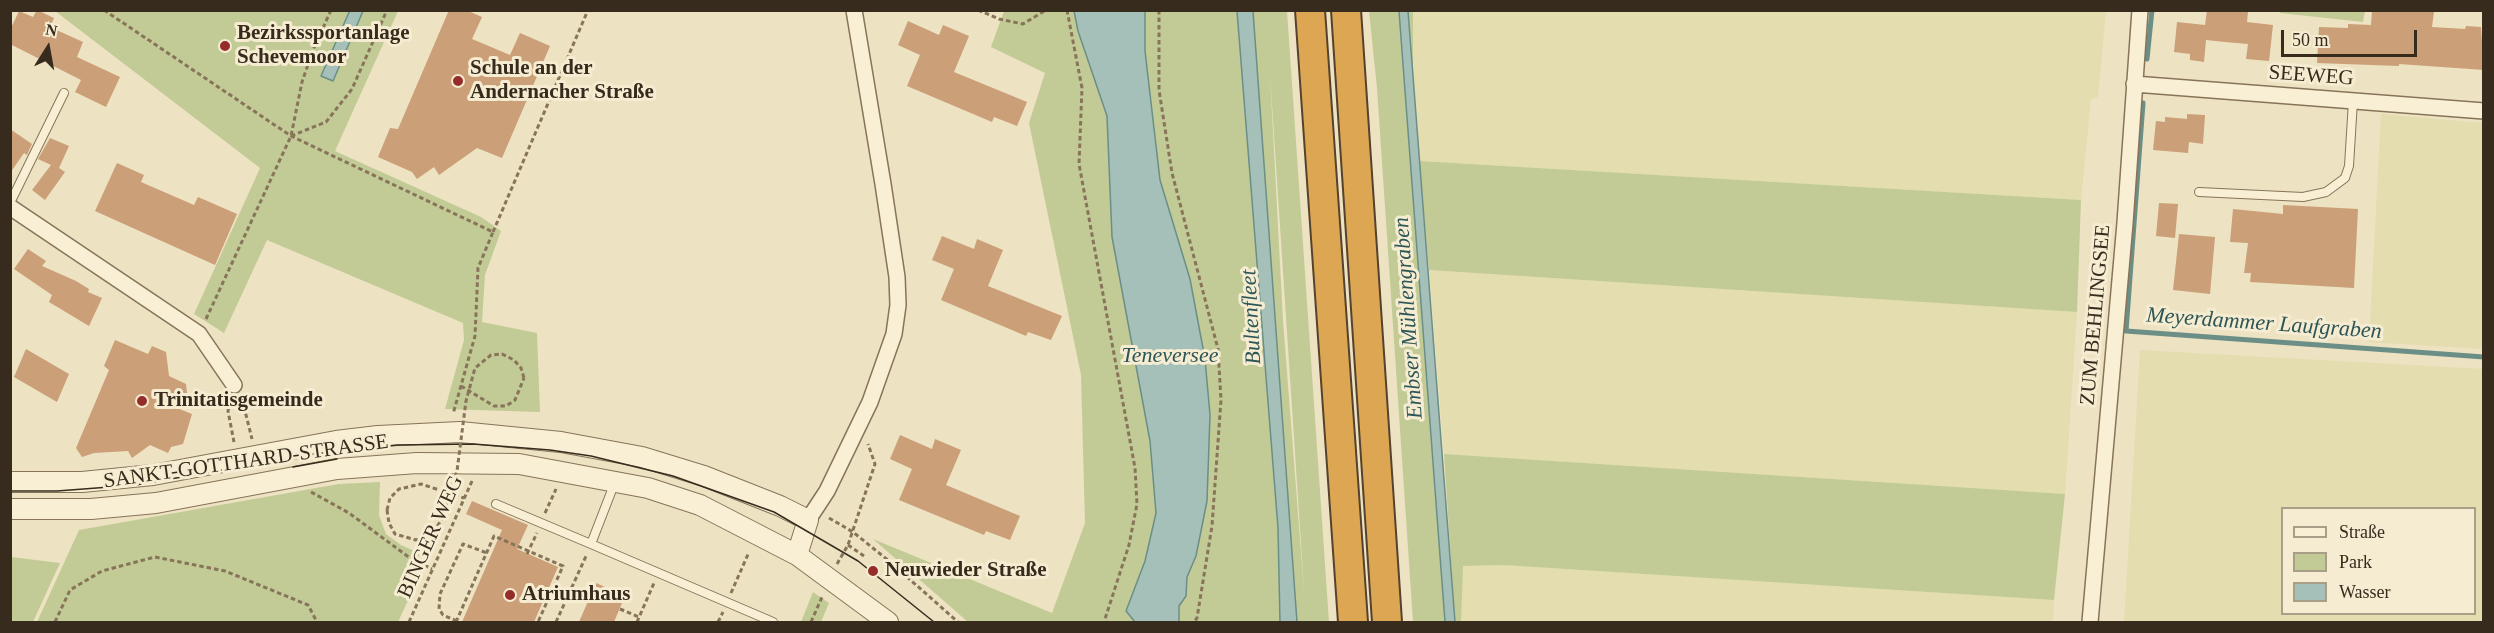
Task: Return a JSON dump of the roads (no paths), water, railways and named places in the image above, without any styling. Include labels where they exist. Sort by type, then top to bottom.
[{"type":"highway","points":[[1310,10],[1353,622]]},
{"type":"highway","points":[[1346,10],[1387,622]]},
{"type":"street","points":[[797,555],[808,520],[827,491],[881,375],[894,334],[898,305],[897,277],[854,10]]},
{"type":"street","name":"ZUM BEHLINGSEE","points":[[2090,622],[2125,223],[2140,10]]},
{"type":"street","name":"SEEWEG","points":[[2134,84],[2484,111]]},
{"type":"street","points":[[10,205],[199,334],[234,385]]},
{"type":"street","name":"SANKT-GOTTHARD-STRASSE","points":[[10,482],[94,481],[153,475],[336,441],[447,432],[561,442],[642,457],[704,476],[808,520]]},
{"type":"street","name":"SANKT-GOTTHARD-STRASSE","points":[[10,509],[91,509],[156,503],[337,469],[417,463],[519,464],[615,480],[700,505],[797,555],[829,576],[888,622]]},
{"type":"lane","points":[[10,205],[63,93]]},
{"type":"lane","points":[[2199,192],[2303,197],[2326,192],[2345,178],[2349,166],[2353,101]]},
{"type":"lane","points":[[591,544],[615,480]]},
{"type":"lane","points":[[496,504],[773,622]]},
{"type":"water","points":[[350,10],[363,11],[333,81],[321,76]]},
{"type":"water","name":"Teneversee","points":[[1074,11],[1145,11],[1145,51],[1160,180],[1190,279],[1205,359],[1210,415],[1207,501],[1196,556],[1187,577],[1186,596],[1179,606],[1179,622],[1135,622],[1126,611],[1145,561],[1156,513],[1150,441],[1112,237],[1107,116],[1078,31]]},
{"type":"water","points":[[1237,11],[1253,11],[1297,622],[1280,622],[1278,528]]},
{"type":"water","points":[[1399,11],[1408,11],[1455,622],[1445,622]]},
{"type":"waterway","name":"Meyerdammer Laufgraben","points":[[2147,59],[2152,10]]},
{"type":"waterway","name":"Meyerdammer Laufgraben","points":[[2143,103],[2126,331],[2484,357]]},
{"type":"tram line","points":[[10,491],[57,491],[136,485],[314,454],[397,445],[473,444],[550,450],[591,456],[673,476],[774,512],[858,561],[934,622]]},
{"type":"tram line","points":[[293,467],[337,459]]},
{"type":"place","name":"Bezirkssportanlage Schevemoor","points":[[225,46]]},
{"type":"place","name":"Schule an der Andernacher Straße","points":[[458,81]]},
{"type":"place","name":"Trinitatisgemeinde","points":[[142,401]]},
{"type":"place","name":"Neuwieder Straße","points":[[873,571]]},
{"type":"place","name":"Atriumhaus","points":[[510,595]]},
{"type":"water label","name":"Bultenfleet","points":[[1252,317]]},
{"type":"water label","name":"Embser Mühlengraben","points":[[1409,318]]}]
